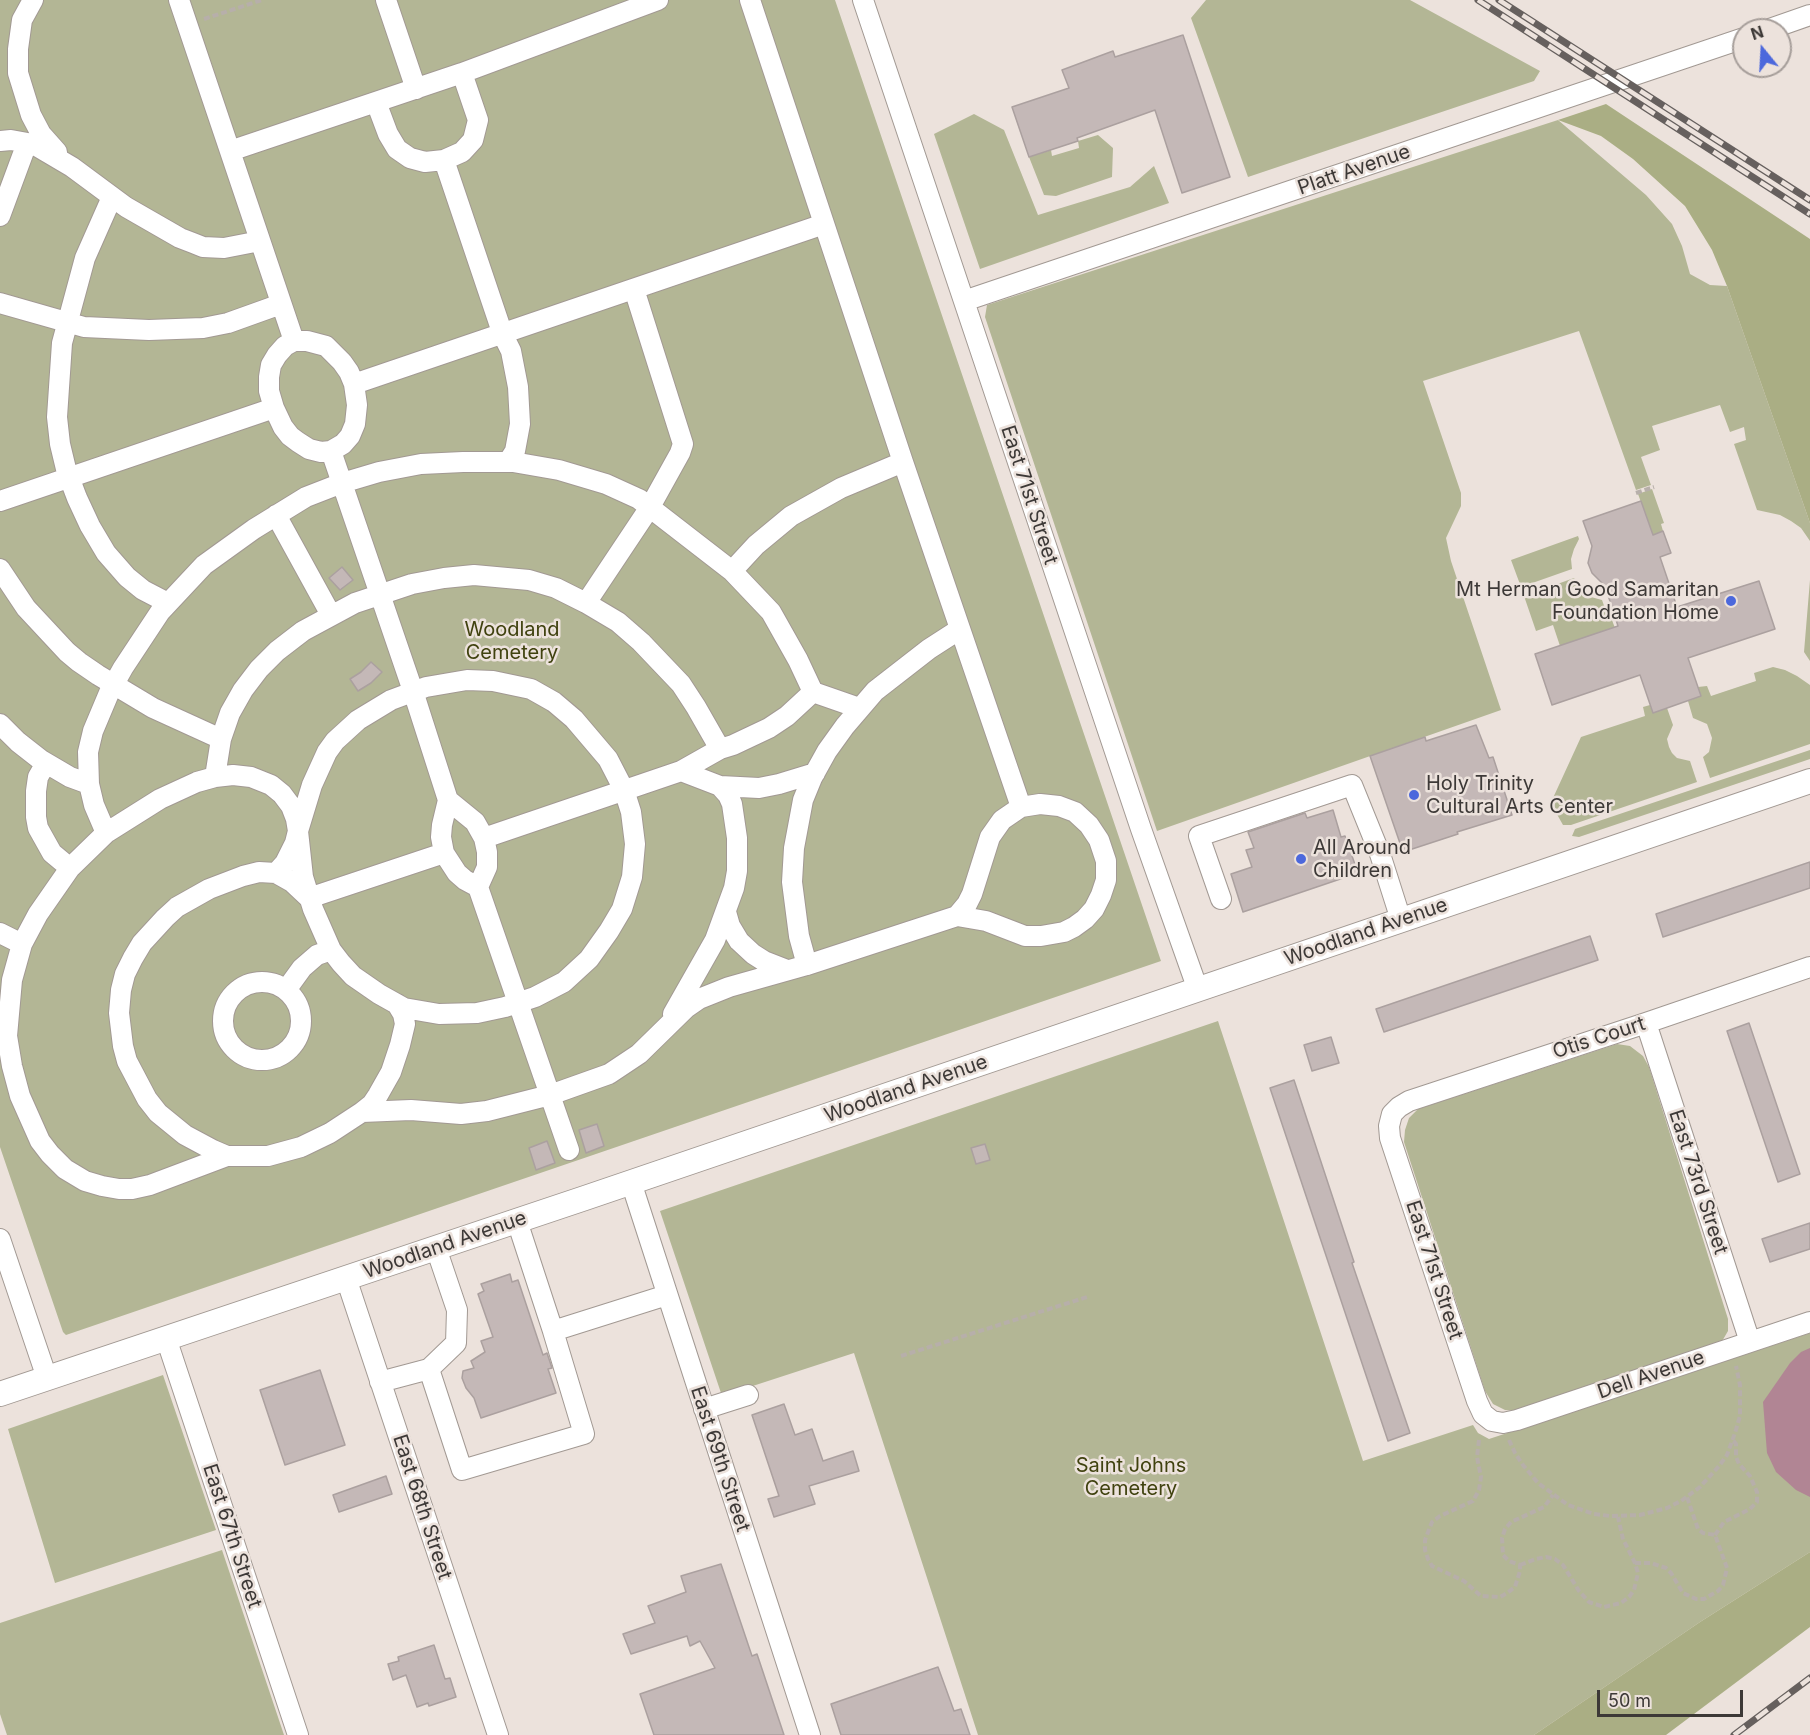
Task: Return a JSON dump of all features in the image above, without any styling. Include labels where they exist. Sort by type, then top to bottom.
[{"type":"main road","name":"Woodland Avenue","points":[[0,1394],[517,1221],[1810,781]]},
{"type":"street","points":[[0,216],[25,142],[33,126],[18,73],[18,48],[22,20],[33,0]]},
{"type":"street","points":[[179,0],[294,341]]},
{"type":"street","points":[[386,0],[416,89]]},
{"type":"street","points":[[230,151],[462,73],[658,0]]},
{"type":"street","points":[[750,0],[1020,807]]},
{"type":"street","name":"East 71st Street","points":[[863,0],[1141,830],[1198,990]]},
{"type":"street","points":[[1792,21],[1810,15]]},
{"type":"street","name":"Platt Avenue","points":[[964,301],[1732,42]]},
{"type":"street","points":[[376,102],[388,134],[397,149],[410,158],[425,162],[444,160],[462,152],[473,140],[478,120],[462,73]]},
{"type":"street","points":[[31,114],[41,134],[72,167]]},
{"type":"street","points":[[0,141],[33,144],[180,238],[203,247],[234,247],[260,241]]},
{"type":"street","points":[[444,160],[503,335],[511,351],[518,387],[520,424],[515,452],[508,462]]},
{"type":"street","points":[[112,196],[85,258],[67,322],[59,366],[57,417],[60,444],[69,478],[90,526],[106,553],[127,577],[143,590],[168,603]]},
{"type":"street","points":[[354,384],[824,224]]},
{"type":"street","points":[[586,603],[650,507],[683,444],[634,289]]},
{"type":"street","points":[[0,303],[84,327],[118,329],[203,328],[228,323],[281,304]]},
{"type":"street","points":[[294,341],[307,341],[326,346],[342,362],[354,384],[357,405],[350,436],[343,444],[331,451],[321,452],[309,449],[298,442],[283,427],[269,391],[269,377],[271,365],[285,346],[294,341]]},
{"type":"street","points":[[0,501],[274,408]]},
{"type":"street","points":[[331,451],[381,594],[448,800],[441,837],[444,853],[457,873],[478,887],[569,1150]]},
{"type":"street","points":[[106,833],[88,784],[88,752],[93,731],[114,684],[160,612],[204,565],[228,546],[306,497],[379,472],[421,464],[508,462],[559,471],[606,484],[639,500],[732,571],[771,612],[813,692],[859,708]]},
{"type":"street","points":[[732,571],[756,544],[791,516],[841,488],[903,462]]},
{"type":"street","points":[[276,516],[331,615]]},
{"type":"street","points":[[0,569],[26,608],[67,652],[98,675],[153,708],[221,739]]},
{"type":"street","points":[[215,777],[221,739],[230,713],[259,669],[277,651],[303,632],[355,603],[412,585],[444,578],[474,575],[529,580],[556,588],[618,622],[681,684],[720,749]]},
{"type":"street","points":[[807,965],[799,936],[792,882],[794,848],[803,800],[815,773],[827,751],[859,708],[875,692],[907,665],[960,628]]},
{"type":"street","points":[[276,873],[291,854],[298,831],[319,768],[335,741],[358,720],[372,711],[413,691],[447,682],[480,680],[514,685],[543,695],[567,712],[608,759],[624,790],[631,812],[635,844],[632,877],[622,909],[599,945],[573,975],[551,990],[519,1003],[490,1011],[445,1015],[404,1008],[353,976],[340,963],[331,950],[309,898],[303,877],[298,831],[291,806],[271,785],[251,777],[233,775],[197,782],[160,799],[106,833],[70,868],[38,914],[22,944],[12,980],[7,1036],[20,1096],[36,1133],[50,1154],[65,1169],[102,1186],[132,1189],[150,1185],[227,1156],[268,1156],[301,1147],[330,1133],[372,1104],[390,1072],[405,1024],[412,1015],[423,1012]]},
{"type":"street","points":[[483,838],[681,771],[720,749],[769,728],[787,716],[813,692]]},
{"type":"street","points":[[0,724],[18,742],[46,763],[88,784]]},
{"type":"street","points":[[46,763],[38,777],[36,791],[38,828],[52,853],[70,868]]},
{"type":"street","points":[[681,771],[720,786],[759,788],[815,773]]},
{"type":"street","points":[[1221,899],[1199,836],[1352,785],[1380,854],[1401,920]]},
{"type":"street","points":[[666,1026],[715,940],[734,888],[737,871],[737,838],[732,804],[720,786]]},
{"type":"street","points":[[448,800],[471,818],[481,832],[487,852],[487,867],[478,887]]},
{"type":"street","points":[[362,1112],[411,1110],[461,1114],[487,1111],[550,1095],[609,1074],[624,1065],[639,1054],[686,1008],[699,999],[729,987],[807,965],[957,916],[986,921],[1025,936],[1064,932],[1074,927],[1094,909],[1107,880],[1106,861],[1099,840],[1089,825],[1075,812],[1059,806],[1040,804],[1020,807],[1002,820],[990,837],[972,894],[957,916]]},
{"type":"street","points":[[309,898],[444,853]]},
{"type":"street","points":[[227,1156],[185,1135],[158,1113],[147,1099],[127,1061],[123,1046],[119,1013],[125,974],[142,943],[165,918],[177,907],[209,889],[243,876],[276,873],[292,882],[309,898]]},
{"type":"street","points":[[726,912],[730,926],[739,941],[764,962],[787,970]]},
{"type":"street","points":[[0,933],[22,944]]},
{"type":"street","points":[[286,990],[302,968],[317,955],[331,950]]},
{"type":"street","name":"Otis Court","points":[[1392,1114],[1409,1101],[1810,967]]},
{"type":"street","points":[[257,982],[277,984],[286,990],[297,1002],[301,1015],[301,1028],[297,1041],[277,1058],[264,1061],[240,1054],[231,1046],[222,1022],[224,1010],[230,998],[239,989],[257,982]]},
{"type":"street","points":[[398,1004],[405,1024]]},
{"type":"street","name":"East 73rd Street","points":[[1646,1023],[1750,1342]]},
{"type":"street","name":"East 71st Street","points":[[1392,1114],[1389,1125],[1390,1138],[1477,1401],[1483,1414],[1492,1421]]},
{"type":"street","name":"East 69th Street","points":[[631,1182],[810,1735]]},
{"type":"street","points":[[429,1369],[462,1470],[584,1434],[517,1221]]},
{"type":"street","points":[[0,1239],[47,1378]]},
{"type":"street","points":[[380,1382],[429,1369],[456,1343],[457,1310],[436,1248]]},
{"type":"street","name":"East 68th Street","points":[[346,1278],[498,1735]]},
{"type":"street","points":[[553,1331],[667,1295]]},
{"type":"street","name":"Dell Avenue","points":[[1492,1421],[1517,1420],[1810,1322]]},
{"type":"street","name":"East 67th Street","points":[[166,1338],[298,1735]]},
{"type":"street","points":[[704,1409],[748,1395]]},
{"type":"path","points":[[198,21],[262,0]]},
{"type":"path","points":[[1636,492],[1654,487]]},
{"type":"path","points":[[901,1356],[1086,1297]]},
{"type":"path","points":[[1509,1440],[1522,1465],[1538,1484],[1568,1505],[1594,1514],[1618,1516],[1655,1513],[1688,1497],[1700,1487],[1727,1455],[1738,1425],[1740,1406],[1740,1385],[1736,1365]]},
{"type":"path","points":[[1479,1440],[1477,1457],[1481,1477],[1479,1490],[1473,1501],[1432,1522],[1425,1540],[1425,1550],[1432,1566],[1464,1581],[1481,1596],[1490,1598],[1500,1597],[1515,1587],[1520,1564]]},
{"type":"path","points":[[1635,1563],[1651,1563],[1666,1568],[1683,1593],[1696,1599],[1704,1599],[1718,1591],[1726,1576],[1727,1568],[1715,1535],[1725,1522],[1750,1509],[1756,1502],[1757,1492],[1736,1457],[1736,1444],[1733,1440]]},
{"type":"path","points":[[1553,1496],[1544,1507],[1511,1522],[1502,1538],[1503,1555],[1509,1561],[1520,1564],[1546,1557],[1555,1559],[1569,1573],[1583,1597],[1589,1602],[1604,1607],[1621,1603],[1634,1590],[1638,1573],[1623,1539],[1618,1516]]},
{"type":"path","points":[[1688,1497],[1698,1528],[1703,1533],[1715,1535]]},
{"type":"green space","name":"Woodland Cemetery","points":[[0,0],[835,0],[1161,961],[66,1335],[63,1332],[0,1147]]},
{"type":"green space","points":[[1206,0],[1410,0],[1540,71],[1534,81],[1248,177],[1191,18]]},
{"type":"green space","points":[[1606,104],[1810,239],[1810,523],[1727,286],[1712,250],[1685,206],[1633,159],[1601,136],[1558,120]]},
{"type":"green space","points":[[974,114],[1004,130],[1038,215],[1130,187],[1154,166],[1169,203],[980,269],[934,134]]},
{"type":"green space","points":[[1558,120],[1646,195],[1672,224],[1682,246],[1690,274],[1710,285],[1727,286],[1810,523],[1810,541],[1801,528],[1791,521],[1780,515],[1757,510],[1734,444],[1746,440],[1744,427],[1730,432],[1720,405],[1652,426],[1660,450],[1641,457],[1651,485],[1636,490],[1579,331],[1423,381],[1461,493],[1461,506],[1446,538],[1451,561],[1501,710],[1157,831],[985,317],[987,305]]},
{"type":"green space","points":[[1098,135],[1113,148],[1112,177],[1056,196],[1044,195],[1029,157],[1051,150],[1052,156],[1079,148],[1078,141]]},
{"type":"green space","points":[[1652,489],[1664,523],[1661,524],[1663,531],[1653,535],[1638,494]]},
{"type":"green space","points":[[1578,536],[1579,539],[1571,559],[1572,569],[1521,587],[1511,560]]},
{"type":"green space","points":[[1574,578],[1591,597],[1602,600],[1615,628],[1560,646],[1553,625],[1536,631],[1524,596]]},
{"type":"green space","points":[[1810,580],[1810,661],[1804,652]]},
{"type":"green space","points":[[1773,667],[1785,670],[1810,685],[1810,744],[1710,778],[1703,757],[1709,752],[1712,738],[1707,724],[1693,718],[1688,701],[1701,696],[1698,687],[1707,686],[1711,696],[1756,681],[1754,673]]},
{"type":"green space","points":[[1650,705],[1653,713],[1667,708],[1673,725],[1667,739],[1669,747],[1677,758],[1690,761],[1697,782],[1571,825],[1563,825],[1554,809],[1553,798],[1581,737],[1645,716],[1643,707]]},
{"type":"green space","points":[[1810,750],[1810,759],[1579,837],[1572,836],[1575,829]]},
{"type":"green space","name":"Saint Johns Cemetery","points":[[1218,1021],[1363,1461],[1473,1425],[1478,1433],[1489,1439],[1810,1333],[1810,1552],[1700,1622],[1534,1735],[978,1735],[854,1353],[722,1396],[660,1211]]},
{"type":"green space","points":[[1617,1044],[1630,1046],[1643,1056],[1649,1067],[1728,1319],[1728,1331],[1721,1343],[1516,1411],[1505,1410],[1493,1404],[1485,1391],[1404,1142],[1405,1130],[1409,1118],[1418,1109]]},
{"type":"green space","points":[[163,1375],[216,1530],[55,1583],[8,1429]]},
{"type":"green space","points":[[222,1550],[284,1735],[7,1735],[0,1714],[0,1623]]},
{"type":"green space","points":[[1810,1552],[1810,1627],[1666,1735],[1534,1735],[1700,1622]]},
{"type":"shaded area","points":[[1810,1348],[1810,1497],[1796,1490],[1776,1472],[1767,1453],[1763,1402],[1790,1363],[1801,1352]]},
{"type":"building","points":[[1183,35],[1230,177],[1182,193],[1155,110],[1077,138],[1078,141],[1029,157],[1012,107],[1069,88],[1062,70],[1113,51],[1115,57]]},
{"type":"building","name":"Mt Herman Good Samaritan Foundation Home","points":[[1641,501],[1653,535],[1663,531],[1671,553],[1660,557],[1677,607],[1759,581],[1775,629],[1688,658],[1701,696],[1653,713],[1640,675],[1552,705],[1535,654],[1618,626],[1605,586],[1592,573],[1588,563],[1592,546],[1583,521]]},
{"type":"building","points":[[342,567],[353,580],[340,590],[329,578]]},
{"type":"building","points":[[371,662],[382,672],[358,691],[350,679]]},
{"type":"building","points":[[1476,725],[1489,758],[1493,757],[1512,815],[1403,852],[1370,756],[1425,737],[1426,741]]},
{"type":"building","name":"All Around Children","points":[[1333,810],[1341,837],[1345,836],[1358,873],[1243,912],[1231,874],[1252,867],[1246,850],[1254,848],[1248,832],[1305,813],[1307,818]]},
{"type":"building","points":[[1810,862],[1810,888],[1663,937],[1656,914]]},
{"type":"building","points":[[1590,936],[1598,960],[1384,1032],[1376,1009]]},
{"type":"building","points":[[1749,1023],[1800,1174],[1778,1182],[1727,1031]]},
{"type":"building","points":[[1331,1037],[1339,1063],[1312,1071],[1304,1045]]},
{"type":"building","points":[[1294,1080],[1354,1262],[1352,1263],[1410,1433],[1388,1441],[1270,1088]]},
{"type":"building","points":[[597,1124],[604,1146],[586,1153],[579,1130]]},
{"type":"building","points":[[547,1141],[555,1163],[536,1170],[529,1148]]},
{"type":"building","points":[[985,1144],[990,1160],[976,1164],[971,1148]]},
{"type":"building","points":[[1810,1223],[1810,1249],[1770,1262],[1762,1239]]},
{"type":"building","points":[[510,1274],[512,1282],[518,1280],[543,1355],[547,1353],[552,1368],[548,1369],[556,1393],[481,1418],[474,1398],[462,1378],[463,1371],[474,1368],[471,1361],[485,1352],[481,1341],[493,1337],[478,1294],[484,1291],[481,1284]]},
{"type":"building","points":[[320,1370],[345,1445],[285,1465],[260,1390]]},
{"type":"building","points":[[784,1404],[795,1435],[812,1429],[823,1461],[853,1451],[859,1471],[809,1486],[815,1504],[774,1517],[768,1499],[779,1496],[752,1415]]},
{"type":"building","points":[[386,1476],[392,1494],[339,1512],[333,1495]]},
{"type":"building","points":[[721,1564],[752,1656],[757,1654],[784,1735],[654,1735],[640,1694],[715,1668],[700,1641],[690,1646],[687,1636],[631,1654],[623,1634],[655,1623],[648,1606],[686,1592],[681,1576]]},
{"type":"building","points":[[434,1645],[445,1679],[450,1678],[456,1697],[429,1706],[428,1703],[417,1707],[406,1675],[393,1680],[388,1664],[399,1661],[398,1657]]},
{"type":"building","points":[[938,1667],[954,1711],[961,1709],[970,1735],[841,1735],[831,1704]]},
{"type":"railway","points":[[1478,0],[1810,214]]},
{"type":"railway","points":[[1499,0],[1810,200]]},
{"type":"railway","points":[[1734,1735],[1810,1678]]},
{"type":"place","name":"Mt Herman Good Samaritan Foundation Home","points":[[1731,601]]},
{"type":"place","name":"Holy Trinity Cultural Arts Center","points":[[1414,795]]},
{"type":"place","name":"All Around Children","points":[[1301,859]]}]
